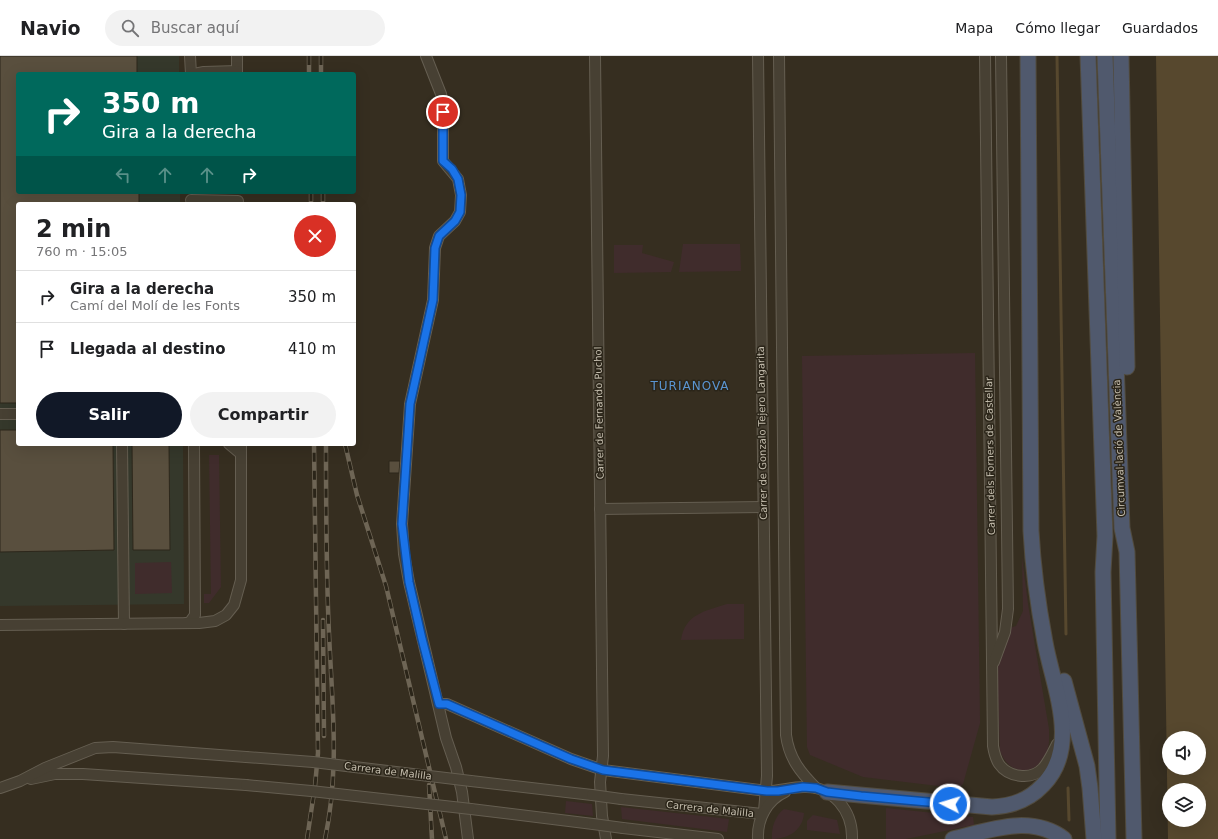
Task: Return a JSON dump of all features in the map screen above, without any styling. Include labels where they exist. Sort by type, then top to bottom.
[{"type":"highway","points":[[821,790],[992,807],[1013,804],[1030,797],[1047,782],[1059,760],[1062,747],[1059,699],[1047,651],[1033,563],[1031,512],[1028,56]]},
{"type":"highway","name":"Circumval·lació de València","points":[[1088,56],[1105,536],[1103,572],[1108,839]]},
{"type":"highway","name":"Circumval·lació de València","points":[[1105,56],[1122,528],[1127,552],[1134,839]]},
{"type":"highway","points":[[1121,56],[1129,527],[1127,552]]},
{"type":"highway","points":[[1105,536],[1111,567],[1116,812],[1119,839]]},
{"type":"highway","points":[[1033,563],[1041,579],[1052,636],[1083,748],[1090,788],[1094,839]]},
{"type":"highway","points":[[954,839],[984,831],[1022,825],[1033,825],[1046,828],[1064,839]]},
{"type":"street","points":[[190,56],[191,72]]},
{"type":"street","points":[[204,72],[237,72],[237,56]]},
{"type":"street","points":[[426,56],[441,94],[443,104],[443,161],[452,169],[458,179],[461,195],[460,212],[455,221],[439,236],[435,248],[433,300],[410,404],[402,524],[409,582],[446,738],[459,779],[468,839]]},
{"type":"street","name":"Carrer de Fernando Puchol","points":[[595,56],[603,770],[600,782],[602,816],[606,839]]},
{"type":"street","name":"Carrer de Gonzalo Tejero Langarita","points":[[758,56],[767,791],[763,812],[758,826],[758,839]]},
{"type":"street","name":"Carrer de Gonzalo Tejero Langarita","points":[[779,56],[786,735],[787,744],[792,759],[803,774],[821,790],[839,801],[848,813],[853,828],[852,839]]},
{"type":"street","name":"Carrer dels Forners de Castellar","points":[[985,56],[993,746],[995,757],[1002,768],[1011,774],[1028,776],[1042,769],[1050,758],[1062,733]]},
{"type":"street","points":[[992,670],[1005,632],[1008,609],[1002,56]]},
{"type":"street","points":[[191,199],[238,199]]},
{"type":"street","points":[[0,414],[16,414]]},
{"type":"street","points":[[122,446],[124,624]]},
{"type":"street","points":[[186,623],[193,619],[196,608],[194,446]]},
{"type":"street","points":[[0,625],[186,623],[215,620],[226,615],[234,605],[241,580],[241,449]]},
{"type":"street","points":[[600,509],[763,507]]},
{"type":"street","points":[[439,704],[447,704],[571,759],[603,770],[767,791],[803,787],[821,790]]},
{"type":"street","name":"Carrera de Malilla","points":[[20,781],[45,768],[95,748],[113,747],[313,762],[621,799],[763,812]]},
{"type":"street","name":"Carrera de Malilla","points":[[0,788],[20,781],[55,774],[82,774],[246,785],[534,816],[718,839]]},
{"type":"street","points":[[763,812],[776,798],[791,789]]},
{"type":"shaded area","points":[[0,56],[179,56],[179,72],[16,72],[16,194],[180,194],[180,202],[16,202],[16,446],[183,446],[184,604],[0,606]]},
{"type":"shaded area","points":[[1156,56],[1218,56],[1218,839],[1168,839],[1168,827],[1206,827],[1206,783],[1167,783],[1167,775],[1206,775],[1206,731],[1166,731]]},
{"type":"shaded area","points":[[683,244],[740,244],[741,271],[679,272]]},
{"type":"shaded area","points":[[614,245],[643,245],[642,253],[674,262],[671,272],[614,273]]},
{"type":"shaded area","points":[[975,353],[980,723],[963,784],[960,787],[955,788],[863,777],[810,755],[807,747],[802,356]]},
{"type":"shaded area","points":[[209,455],[219,455],[221,587],[209,603],[204,603],[204,594],[211,594]]},
{"type":"shaded area","points":[[1022,557],[1028,604],[1049,729],[1049,745],[1046,754],[1041,762],[1029,770],[1015,769],[1004,759],[1000,751],[997,669],[1010,628],[1016,626],[1023,611]]},
{"type":"shaded area","points":[[171,562],[172,593],[135,594],[135,563]]},
{"type":"shaded area","points":[[727,604],[744,604],[744,639],[681,640],[683,631],[687,624],[697,615]]},
{"type":"shaded area","points":[[566,801],[592,804],[593,816],[565,813]]},
{"type":"shaded area","points":[[621,807],[729,819],[727,832],[622,819]]},
{"type":"shaded area","points":[[886,808],[973,817],[974,825],[906,839],[886,839]]},
{"type":"shaded area","points":[[784,809],[804,813],[801,824],[798,829],[789,835],[778,839],[772,839],[774,822]]},
{"type":"shaded area","points":[[813,815],[837,820],[840,834],[807,830],[807,821]]},
{"type":"building","points":[[0,56],[137,56],[137,72],[16,72],[16,194],[139,194],[139,202],[16,202],[16,403],[0,403]]},
{"type":"building","points":[[0,430],[16,430],[16,446],[113,446],[114,550],[0,552]]},
{"type":"building","points":[[132,446],[169,446],[170,550],[133,550]]},
{"type":"building","points":[[389,461],[400,461],[399,473],[389,473]]},
{"type":"waterway","points":[[1057,56],[1066,634]]},
{"type":"waterway","points":[[1068,788],[1069,820]]},
{"type":"railway","points":[[309,56],[309,72]]},
{"type":"railway","points":[[321,56],[321,72]]},
{"type":"railway","points":[[311,194],[311,202]]},
{"type":"railway","points":[[323,194],[323,202]]},
{"type":"railway","points":[[307,839],[315,786],[318,753],[314,446]]},
{"type":"railway","points":[[325,839],[330,813],[334,761],[327,586],[326,446]]},
{"type":"railway","points":[[345,446],[357,495],[386,586],[446,839]]},
{"type":"railway","points":[[323,620],[324,736]]},
{"type":"railway","points":[[429,785],[432,839]]},
{"type":"district","name":"TURIANOVA","points":[[690,386]]},
{"type":"route","points":[[443,112],[443,161],[452,169],[458,179],[461,195],[460,212],[455,221],[439,236],[435,248],[433,300],[420,351],[410,404],[402,524],[404,554],[409,582],[439,704],[447,704],[571,759],[603,770],[767,791],[778,791],[803,787],[816,788],[827,792],[861,796],[950,804]]}]
